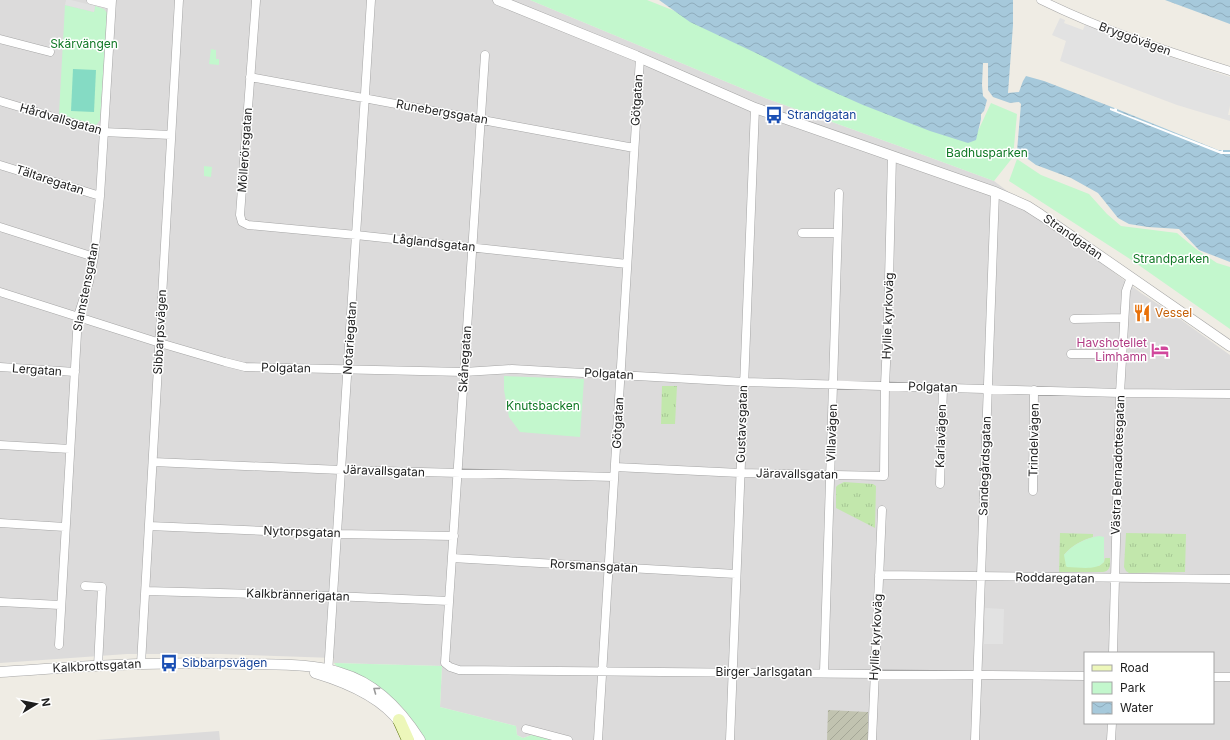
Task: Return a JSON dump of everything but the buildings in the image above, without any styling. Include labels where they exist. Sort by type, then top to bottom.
[{"type":"main road","points":[[399,720],[408,740]]},
{"type":"street","points":[[91,0],[111,3]]},
{"type":"street","name":"Sibbarpsvägen","points":[[141,664],[179,0]]},
{"type":"street","name":"Notariegatan","points":[[328,673],[371,0]]},
{"type":"street","name":"Strandgatan","points":[[498,0],[640,58],[755,108],[995,192],[1027,206],[1230,346]]},
{"type":"street","name":"Bryggövägen","points":[[1041,0],[1109,30],[1230,71]]},
{"type":"street","name":"Möllerörsgatan","points":[[242,222],[240,215],[256,1]]},
{"type":"street","name":"Slamstensgatan","points":[[59,645],[60,605],[78,316],[89,282],[94,257],[100,196],[111,3]]},
{"type":"street","points":[[0,39],[50,52]]},
{"type":"street","name":"Skånegatan","points":[[446,663],[485,55]]},
{"type":"street","name":"Götgatan","points":[[598,740],[640,58]]},
{"type":"street","name":"Runebergsgatan","points":[[250,77],[634,148]]},
{"type":"street","name":"Hårdvallsgatan","points":[[0,101],[103,132],[171,135]]},
{"type":"street","name":"Gustavsgatan","points":[[730,740],[755,108]]},
{"type":"street","name":"Hyllie kyrkoväg","points":[[884,476],[885,386],[892,156]]},
{"type":"street","name":"Tältaregatan","points":[[0,164],[100,196]]},
{"type":"street","name":"Sandegårdsgatan","points":[[975,740],[995,192]]},
{"type":"street","name":"Villavägen","points":[[824,672],[839,193]]},
{"type":"street","name":"Låglandsgatan","points":[[242,222],[248,225],[627,264]]},
{"type":"street","points":[[0,227],[94,257]]},
{"type":"street","points":[[802,233],[838,233]]},
{"type":"street","name":"Västra Bernadottesgatan","points":[[1113,652],[1120,393],[1126,291],[1131,278]]},
{"type":"street","name":"Polgatan","points":[[0,292],[160,343],[246,367],[464,372],[512,370],[621,374],[744,382],[1120,393],[1230,394]]},
{"type":"street","points":[[1074,319],[1124,318]]},
{"type":"street","points":[[1071,354],[1122,354]]},
{"type":"street","name":"Lergatan","points":[[0,367],[75,372]]},
{"type":"street","name":"Karlavägen","points":[[940,484],[943,387]]},
{"type":"street","name":"Trindelvägen","points":[[1033,491],[1034,390]]},
{"type":"street","points":[[0,445],[70,449]]},
{"type":"street","name":"Järavallsgatan","points":[[153,462],[341,470],[614,477]]},
{"type":"street","name":"Järavallsgatan","points":[[615,467],[740,473],[884,476]]},
{"type":"street","name":"Hyllie kyrkoväg","points":[[872,740],[882,510]]},
{"type":"street","points":[[0,523],[65,527]]},
{"type":"street","name":"Nytorpsgatan","points":[[149,526],[337,534],[454,536]]},
{"type":"street","name":"Rorsmansgatan","points":[[452,558],[736,574]]},
{"type":"street","name":"Roddaregatan","points":[[879,575],[1230,579]]},
{"type":"street","points":[[85,586],[102,587],[98,666]]},
{"type":"street","name":"Kalkbrännerigatan","points":[[146,591],[450,601]]},
{"type":"street","points":[[0,602],[60,605]]},
{"type":"street","name":"Kalkbrottsgatan","points":[[0,672],[141,664],[195,663],[290,666],[328,673],[342,673],[355,678],[378,691],[403,716],[420,740]]},
{"type":"street","name":"Birger Jarlsgatan","points":[[446,663],[450,667],[459,670],[824,672],[874,674],[1084,676]]},
{"type":"street","name":"Kalkbrottsgatan","points":[[328,673],[381,704],[399,720],[413,740]]},
{"type":"street","points":[[1214,677],[1230,678]]},
{"type":"street","points":[[1111,740],[1112,724]]},
{"type":"street","points":[[526,729],[568,740]]},
{"type":"shaded area","points":[[0,0],[530,0],[765,98],[994,181],[1141,293],[1230,355],[1230,740],[553,740],[532,735],[523,738],[517,735],[516,726],[440,707],[442,666],[334,663],[334,658],[221,654],[127,654],[0,663]]},
{"type":"shaded area","points":[[66,0],[95,6],[94,12],[65,5]]},
{"type":"shaded area","points":[[1060,18],[1065,20],[1064,23],[1083,30],[1085,25],[1230,77],[1230,106],[1228,115],[1230,115],[1230,121],[1177,105],[1060,61],[1066,41],[1052,35]]},
{"type":"shaded area","points":[[985,608],[1004,609],[1003,644],[984,644]]},
{"type":"shaded area","points":[[828,710],[868,712],[868,740],[827,740]]},
{"type":"shaded area","points":[[219,731],[220,740],[96,740]]},
{"type":"green space","name":"Badhusparken","points":[[530,0],[647,0],[978,131],[991,103],[1017,114],[1013,157],[994,181],[765,98]]},
{"type":"green space","name":"Skärvängen","points":[[65,5],[94,12],[95,6],[104,9],[107,13],[100,120],[94,126],[59,114]]},
{"type":"green space","points":[[211,49],[216,50],[216,59],[219,59],[219,65],[209,64]]},
{"type":"green space","points":[[73,69],[96,70],[94,112],[71,111]]},
{"type":"green space","name":"Strandparken","points":[[1017,159],[1041,175],[1089,194],[1107,214],[1121,226],[1177,233],[1196,249],[1217,263],[1230,267],[1230,329],[1130,259],[1009,181]]},
{"type":"green space","points":[[204,166],[212,167],[211,177],[204,176]]},
{"type":"green space","name":"Knutsbacken","points":[[504,376],[584,379],[580,437],[520,432],[509,417],[504,390]]},
{"type":"green space","points":[[662,386],[677,386],[675,424],[661,424]]},
{"type":"green space","points":[[844,482],[873,484],[876,486],[875,528],[836,508],[836,487]]},
{"type":"green space","points":[[1060,533],[1093,534],[1093,537],[1077,544],[1064,555],[1099,566],[1104,562],[1105,558],[1110,558],[1109,569],[1103,572],[1059,572]]},
{"type":"green space","points":[[1126,533],[1186,534],[1185,572],[1129,573],[1124,567]]},
{"type":"green space","points":[[1099,536],[1104,537],[1104,562],[1101,565],[1092,568],[1066,566],[1064,555],[1067,551],[1080,542]]},
{"type":"green space","points":[[334,663],[442,666],[440,707],[516,726],[517,735],[523,738],[532,735],[553,740],[424,740],[417,727],[393,698],[338,668]]},
{"type":"water","points":[[659,0],[1013,0],[1013,25],[1008,93],[1019,92],[1026,76],[1044,81],[1117,109],[1218,150],[1230,150],[1230,262],[1199,250],[1179,229],[1129,224],[1118,218],[1098,193],[1071,178],[1036,165],[1017,151],[1021,104],[1019,102],[1010,103],[993,97],[988,90],[988,63],[983,63],[982,85],[983,96],[987,100],[984,111],[981,114],[976,140],[968,143],[930,131],[863,105],[818,85],[758,54],[690,22]]},
{"type":"water","points":[[1165,0],[1230,0],[1230,24]]},
{"type":"pier","points":[[1110,108],[1115,108],[1117,111],[1220,151],[1223,150],[1223,152],[1230,152],[1230,154],[1221,154],[1110,110]]},
{"type":"place","name":"Strandgatan","points":[[774,115]]},
{"type":"place","name":"Vessel","points":[[1142,313]]},
{"type":"place","name":"Havshotellet Limhamn","points":[[1160,350]]},
{"type":"place","name":"Sibbarpsvägen","points":[[169,663]]}]
